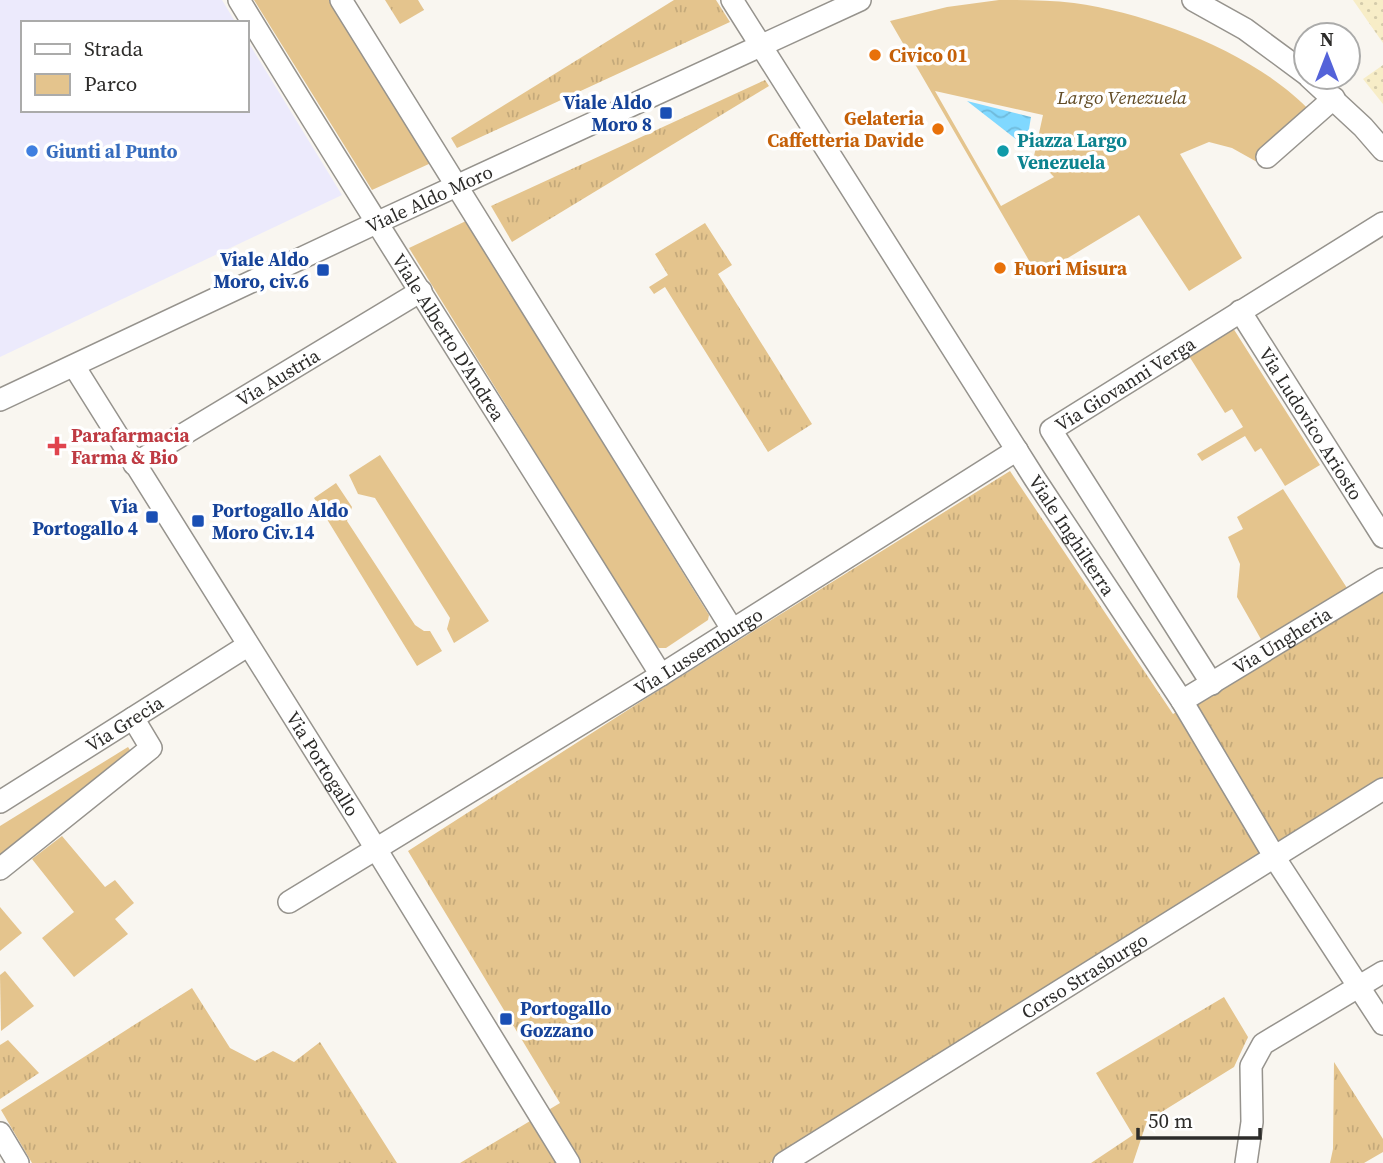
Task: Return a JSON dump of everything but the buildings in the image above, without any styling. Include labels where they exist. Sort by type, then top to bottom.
[{"type":"street","name":"Viale Alberto D'Andrea","points":[[239,0],[661,675]]},
{"type":"street","points":[[341,0],[732,629]]},
{"type":"street","name":"Viale Inghilterra","points":[[732,0],[1017,450],[1182,701],[1274,857],[1383,1024]]},
{"type":"street","name":"Viale Aldo Moro","points":[[0,400],[457,185],[860,0]]},
{"type":"street","points":[[1193,0],[1237,23],[1292,62]]},
{"type":"street","points":[[1326,91],[1383,150]]},
{"type":"street","points":[[1267,157],[1334,98]]},
{"type":"street","name":"Via Giovanni Verga","points":[[1212,684],[1051,430],[1383,223]]},
{"type":"street","name":"Via Austria","points":[[134,464],[421,290]]},
{"type":"street","name":"Via Ludovico Ariosto","points":[[1240,311],[1383,537]]},
{"type":"street","name":"Via Portogallo","points":[[74,366],[569,1163]]},
{"type":"street","name":"Via Lussemburgo","points":[[289,902],[661,675],[1017,450]]},
{"type":"street","name":"Via Ungheria","points":[[1182,701],[1383,579]]},
{"type":"street","name":"Via Grecia","points":[[0,802],[247,646]]},
{"type":"street","points":[[0,869],[151,748],[133,718]]},
{"type":"street","name":"Corso Strasburgo","points":[[784,1163],[1383,789]]},
{"type":"street","points":[[1246,1163],[1252,1122],[1251,1066],[1263,1044],[1383,972]]},
{"type":"shaded area","points":[[0,0],[222,0],[235,21],[21,21],[21,112],[248,112],[248,42],[342,195],[0,357]]},
{"type":"green space","points":[[254,0],[329,0],[431,163],[372,190]]},
{"type":"green space","points":[[385,0],[418,0],[424,10],[400,24]]},
{"type":"green space","points":[[674,0],[716,0],[730,22],[457,148],[451,138]]},
{"type":"green space","name":"Largo Venezuela","points":[[1018,0],[1065,2],[1104,8],[1169,27],[1202,40],[1263,72],[1289,92],[1312,113],[1257,162],[1232,148],[1209,142],[1180,154],[1242,258],[1189,291],[1139,215],[1038,276],[890,21],[947,7]],"holes":[[[935,91],[1043,115],[1034,156],[1054,177],[1001,206]]]},
{"type":"green space","points":[[765,80],[769,86],[512,242],[491,206]]},
{"type":"green space","points":[[466,221],[709,615],[708,620],[666,648],[659,648],[653,643],[409,248]]},
{"type":"green space","points":[[705,223],[732,265],[718,274],[812,424],[768,452],[665,287],[654,294],[649,287],[668,275],[655,254]]},
{"type":"green space","points":[[1233,328],[1320,465],[1285,486],[1261,448],[1255,452],[1245,436],[1202,461],[1197,454],[1243,427],[1232,409],[1225,413],[1189,356]]},
{"type":"green space","points":[[380,455],[489,621],[454,643],[447,629],[450,618],[375,498],[358,494],[349,475]]},
{"type":"green space","points":[[1010,471],[1173,714],[1383,588],[1383,778],[770,1163],[460,1163],[560,1103],[408,851],[648,697]]},
{"type":"green space","points":[[336,483],[352,507],[347,521],[415,625],[424,631],[430,631],[442,651],[417,666],[314,498]]},
{"type":"green space","points":[[1283,489],[1347,588],[1262,641],[1237,597],[1240,564],[1228,537],[1243,529],[1237,517]]},
{"type":"green space","points":[[128,747],[130,750],[0,858],[0,826]]},
{"type":"green space","points":[[62,836],[105,887],[115,880],[134,903],[115,919],[128,934],[74,977],[42,938],[74,912],[32,859]]},
{"type":"green space","points":[[0,907],[22,933],[0,951]]},
{"type":"green space","points":[[5,971],[34,1006],[1,1031],[0,975]]},
{"type":"green space","points":[[192,988],[230,1048],[255,1061],[273,1051],[294,1062],[320,1042],[397,1163],[32,1163],[1,1110]]},
{"type":"green space","points":[[1224,997],[1248,1037],[1234,1067],[1147,1121],[1133,1163],[1091,1163],[1133,1135],[1096,1073]]},
{"type":"green space","points":[[8,1040],[39,1073],[0,1099],[0,1045]]},
{"type":"green space","points":[[1334,1062],[1383,1139],[1383,1152],[1364,1163],[1330,1163],[1333,1149]]},
{"type":"sand","points":[[1353,0],[1383,0],[1383,43]]},
{"type":"sand","points":[[1383,65],[1383,104],[1363,79]]},
{"type":"water","points":[[967,101],[1031,117],[1026,147]]},
{"type":"place","name":"Civico 01","points":[[875,55]]},
{"type":"place","name":"Viale Aldo Moro 8","points":[[666,113]]},
{"type":"place","name":"Gelateria Caffetteria Davide","points":[[938,129]]},
{"type":"place","name":"Giunti al Punto","points":[[32,151]]},
{"type":"place","name":"Piazza Largo Venezuela","points":[[1003,151]]},
{"type":"place","name":"Fuori Misura","points":[[1000,268]]},
{"type":"place","name":"Viale Aldo Moro, civ.6","points":[[323,270]]},
{"type":"place","name":"Parafarmacia Farma & Bio","points":[[57,446]]},
{"type":"place","name":"Via Portogallo 4","points":[[152,517]]},
{"type":"place","name":"Portogallo Aldo Moro Civ.14","points":[[198,521]]},
{"type":"place","name":"Portogallo Gozzano","points":[[506,1019]]}]
